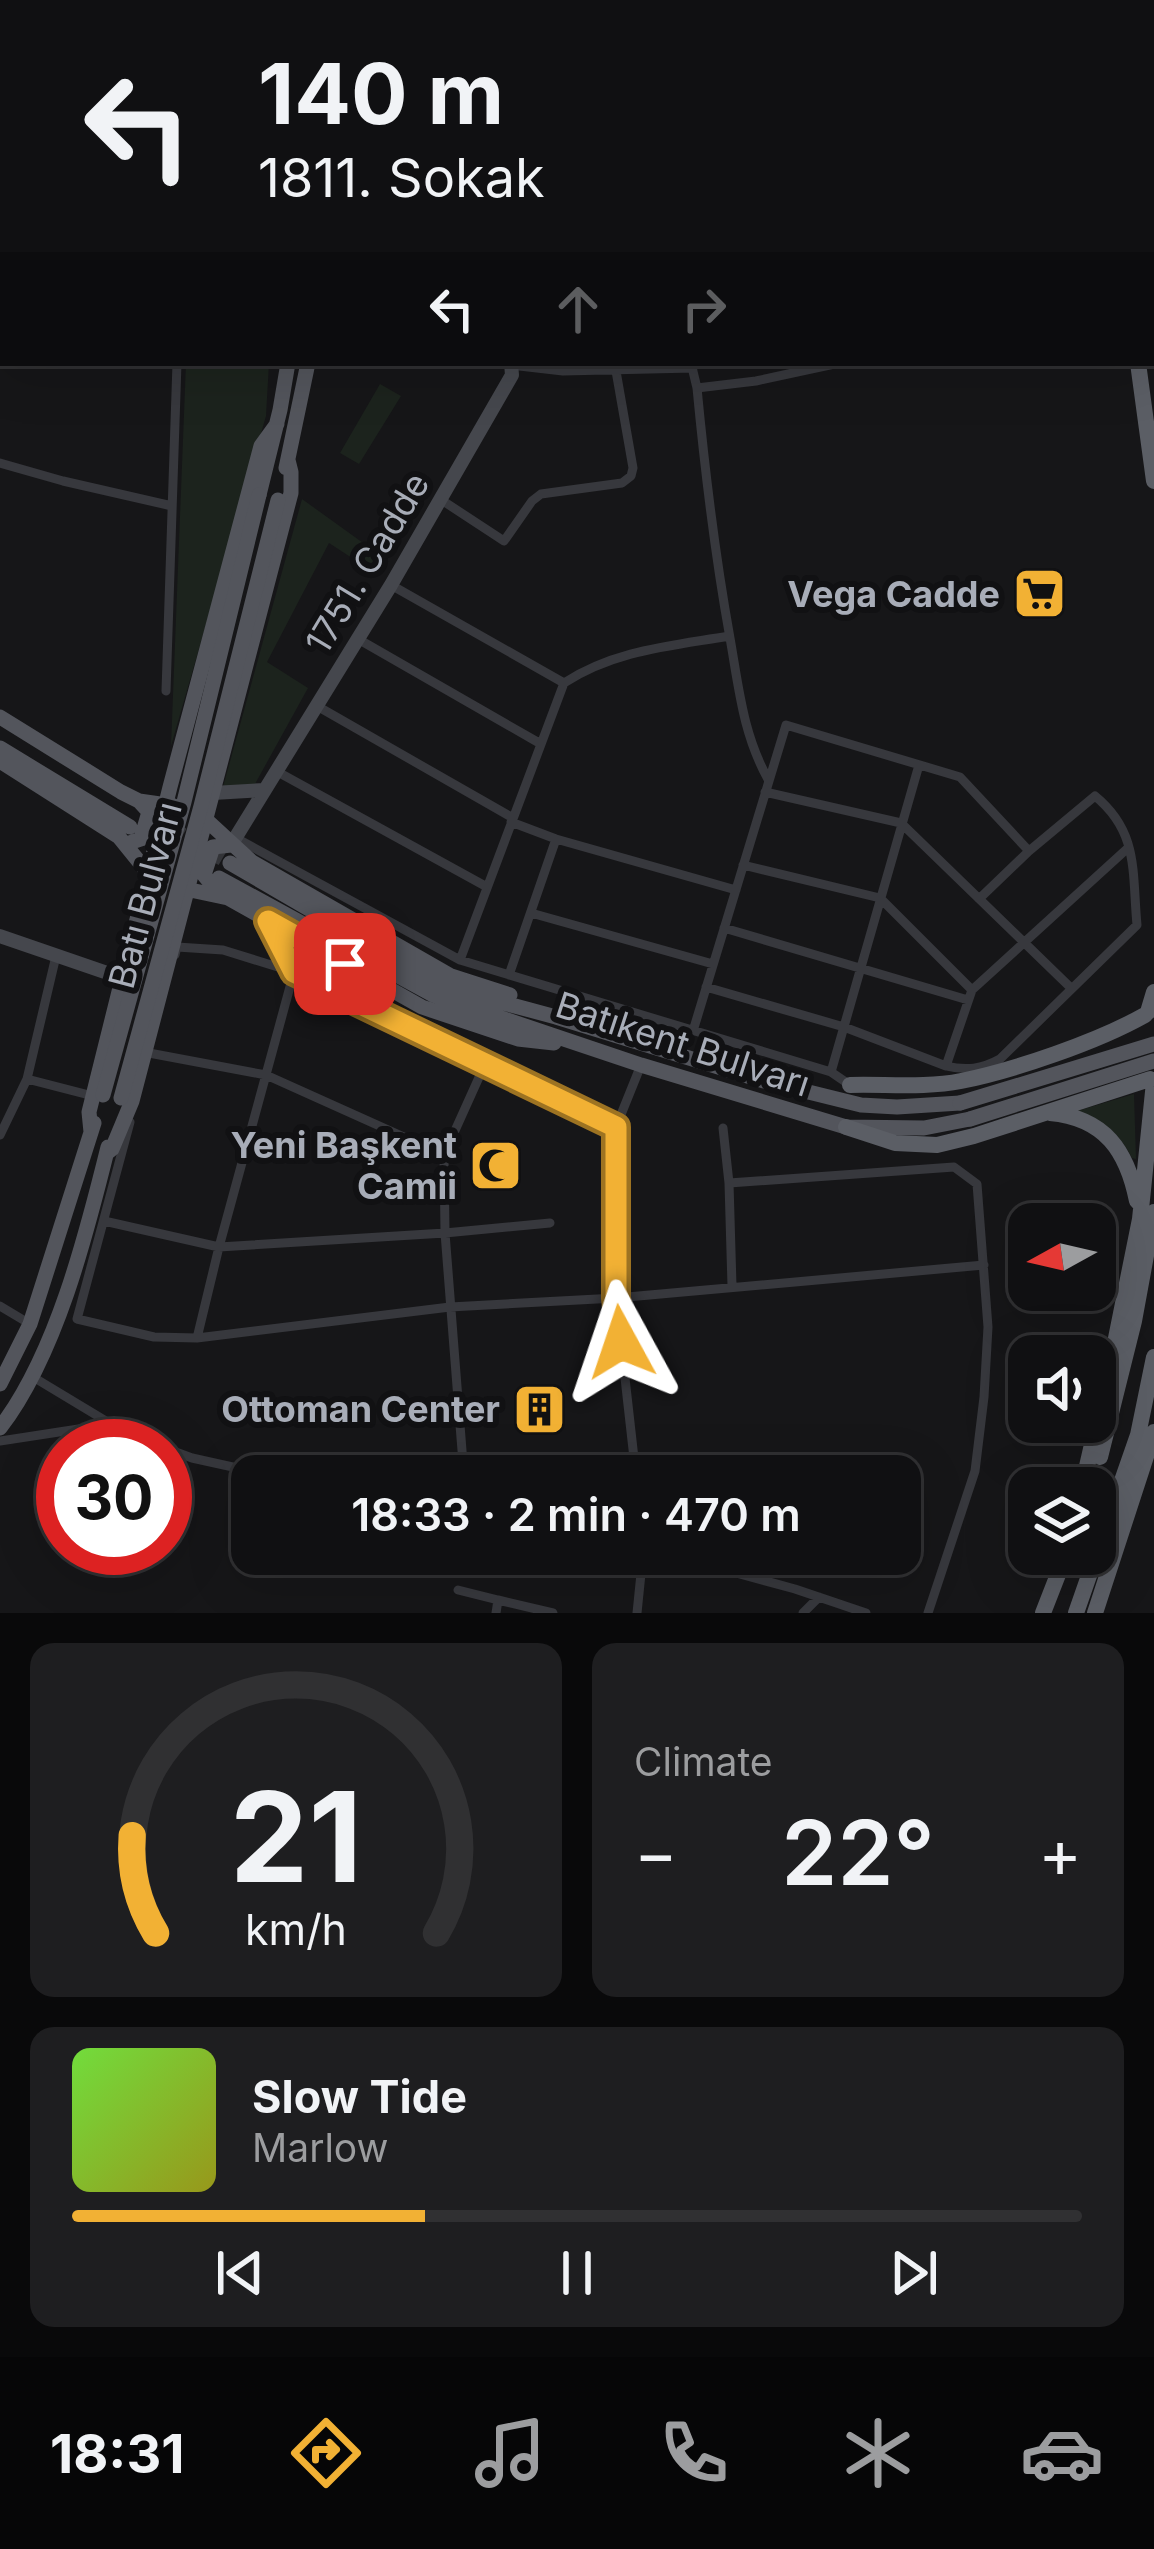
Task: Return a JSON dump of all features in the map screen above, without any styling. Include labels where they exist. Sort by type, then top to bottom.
[{"type":"highway","points":[[1138,366],[1154,481]]},
{"type":"highway","points":[[1153,1076],[1142,1069],[1137,1049],[1138,1031],[1154,992]]},
{"type":"highway","points":[[850,1085],[960,1081],[1121,1029],[1149,1011]]},
{"type":"highway","points":[[846,1127],[895,1143],[937,1145],[1153,1076]]},
{"type":"highway","points":[[1090,1467],[1147,1215],[1153,1076]]},
{"type":"highway","points":[[1044,1113],[1093,1124],[1113,1141],[1147,1215]]},
{"type":"highway","points":[[1148,1150],[1154,1125]]},
{"type":"highway","points":[[1116,1502],[1138,1436],[1154,1358]]},
{"type":"highway","points":[[1095,1613],[1154,1432]]},
{"type":"highway","points":[[1116,1509],[1136,1486]]},
{"type":"highway","points":[[1043,1613],[1058,1575]]},
{"type":"highway","points":[[1076,1613],[1090,1575]]},
{"type":"main road","name":"Batı Bulvarı","points":[[0,1428],[33,1377],[72,1277],[107,1153],[106,1097],[184,802],[287,366]]},
{"type":"main road","name":"Batı Bulvarı","points":[[0,1384],[30,1324],[201,806],[307,366]]},
{"type":"main road","name":"1751. Cadde","points":[[233,841],[391,585],[512,375],[511,366]]},
{"type":"main road","points":[[106,1097],[122,978],[166,803],[261,446],[277,424]]},
{"type":"main road","points":[[107,1153],[132,1101],[188,891],[291,493],[288,460]]},
{"type":"main road","points":[[0,722],[149,812],[141,839],[128,835],[0,748]]},
{"type":"main road","points":[[0,761],[119,837],[128,835]]},
{"type":"main road","points":[[213,793],[265,790]]},
{"type":"main road","points":[[139,805],[166,803],[207,818],[252,862],[451,976],[537,1004],[556,1017]]},
{"type":"main road","points":[[128,835],[149,874],[188,891],[221,896]]},
{"type":"main road","points":[[233,841],[213,847],[204,875],[221,896],[422,1007],[518,1039],[586,1047]]},
{"type":"main road","name":"Batıkent Bulvarı","points":[[230,863],[431,980],[764,1082],[861,1105],[960,1103],[1154,1044]]},
{"type":"main road","name":"Batıkent Bulvarı","points":[[219,878],[433,995],[846,1127],[924,1128],[1153,1076]]},
{"type":"main road","points":[[0,936],[122,978]]},
{"type":"main road","points":[[850,1085],[897,1107]]},
{"type":"street","points":[[166,691],[178,366]]},
{"type":"street","points":[[530,366],[563,371],[679,366]]},
{"type":"street","points":[[692,366],[714,554],[741,712],[767,786]]},
{"type":"street","points":[[697,388],[824,366]]},
{"type":"street","points":[[440,499],[504,542],[541,494],[628,479],[633,468],[616,371]]},
{"type":"street","points":[[0,463],[172,506]]},
{"type":"street","points":[[391,585],[564,683]]},
{"type":"street","points":[[460,960],[564,683],[623,654],[729,636]]},
{"type":"street","points":[[358,639],[541,744]]},
{"type":"street","points":[[317,706],[512,820],[556,839],[736,890]]},
{"type":"street","points":[[693,1030],[786,724],[960,777],[1029,850]]},
{"type":"street","points":[[831,1072],[919,764]]},
{"type":"street","points":[[276,771],[487,887]]},
{"type":"street","points":[[767,786],[901,824],[1071,988]]},
{"type":"street","points":[[706,987],[844,1028],[959,1070],[984,1068],[1000,1059],[1137,925],[1129,847],[1121,821],[1094,796],[980,899]]},
{"type":"street","points":[[509,975],[556,839]]},
{"type":"street","points":[[233,841],[460,960],[831,1072],[850,1085]]},
{"type":"street","points":[[946,1066],[970,995],[1129,847]]},
{"type":"street","points":[[743,865],[880,898],[970,995]]},
{"type":"street","points":[[531,913],[713,964]]},
{"type":"street","points":[[197,1338],[294,972],[268,921]]},
{"type":"street","points":[[724,928],[970,995]]},
{"type":"street","points":[[616,1127],[294,972],[223,950],[177,947],[77,1319],[154,1337],[197,1338],[450,1307],[616,1298],[984,1265]]},
{"type":"street","points":[[0,1135],[27,1079],[56,956]]},
{"type":"street","points":[[148,1053],[266,1075],[445,1155]]},
{"type":"street","points":[[462,1455],[445,1233],[445,1155],[485,1064]]},
{"type":"street","points":[[634,1455],[616,1298],[616,1127],[641,1065]]},
{"type":"street","points":[[27,1079],[106,1097]]},
{"type":"street","points":[[723,1128],[732,1286]]},
{"type":"street","points":[[729,1183],[954,1167],[977,1184],[988,1327],[984,1397],[975,1471],[928,1613]]},
{"type":"street","points":[[104,1221],[219,1247],[550,1223]]},
{"type":"street","points":[[0,1306],[30,1324]]},
{"type":"street","points":[[33,1377],[103,1419]]},
{"type":"street","points":[[0,1442],[36,1436]]},
{"type":"street","points":[[192,1458],[231,1467]]},
{"type":"street","points":[[1136,1486],[1154,1470]]},
{"type":"street","points":[[637,1613],[641,1575]]},
{"type":"street","points":[[741,1575],[866,1613]]},
{"type":"street","points":[[458,1590],[553,1613]]},
{"type":"street","points":[[803,1613],[819,1597]]},
{"type":"street","points":[[496,1613],[498,1600]]},
{"type":"shaded area","points":[[186,366],[269,366],[266,416],[171,746]]},
{"type":"shaded area","points":[[380,384],[401,396],[359,464],[340,453]]},
{"type":"shaded area","points":[[302,499],[384,558],[378,575],[329,543],[267,662],[308,688],[255,784],[223,787]]},
{"type":"shaded area","points":[[1134,1094],[1136,1159],[1110,1129],[1077,1111]]},
{"type":"tunnel","points":[[150,816],[230,863]]},
{"type":"place","name":"Vega Cadde","points":[[1039,594]]},
{"type":"place","name":"Yeni Başkent Camii","points":[[496,1166]]},
{"type":"place","name":"Ottoman Center","points":[[539,1409]]},
{"type":"route","points":[[345,964],[268,921],[294,972],[616,1127],[616,1298],[621,1342]]}]
